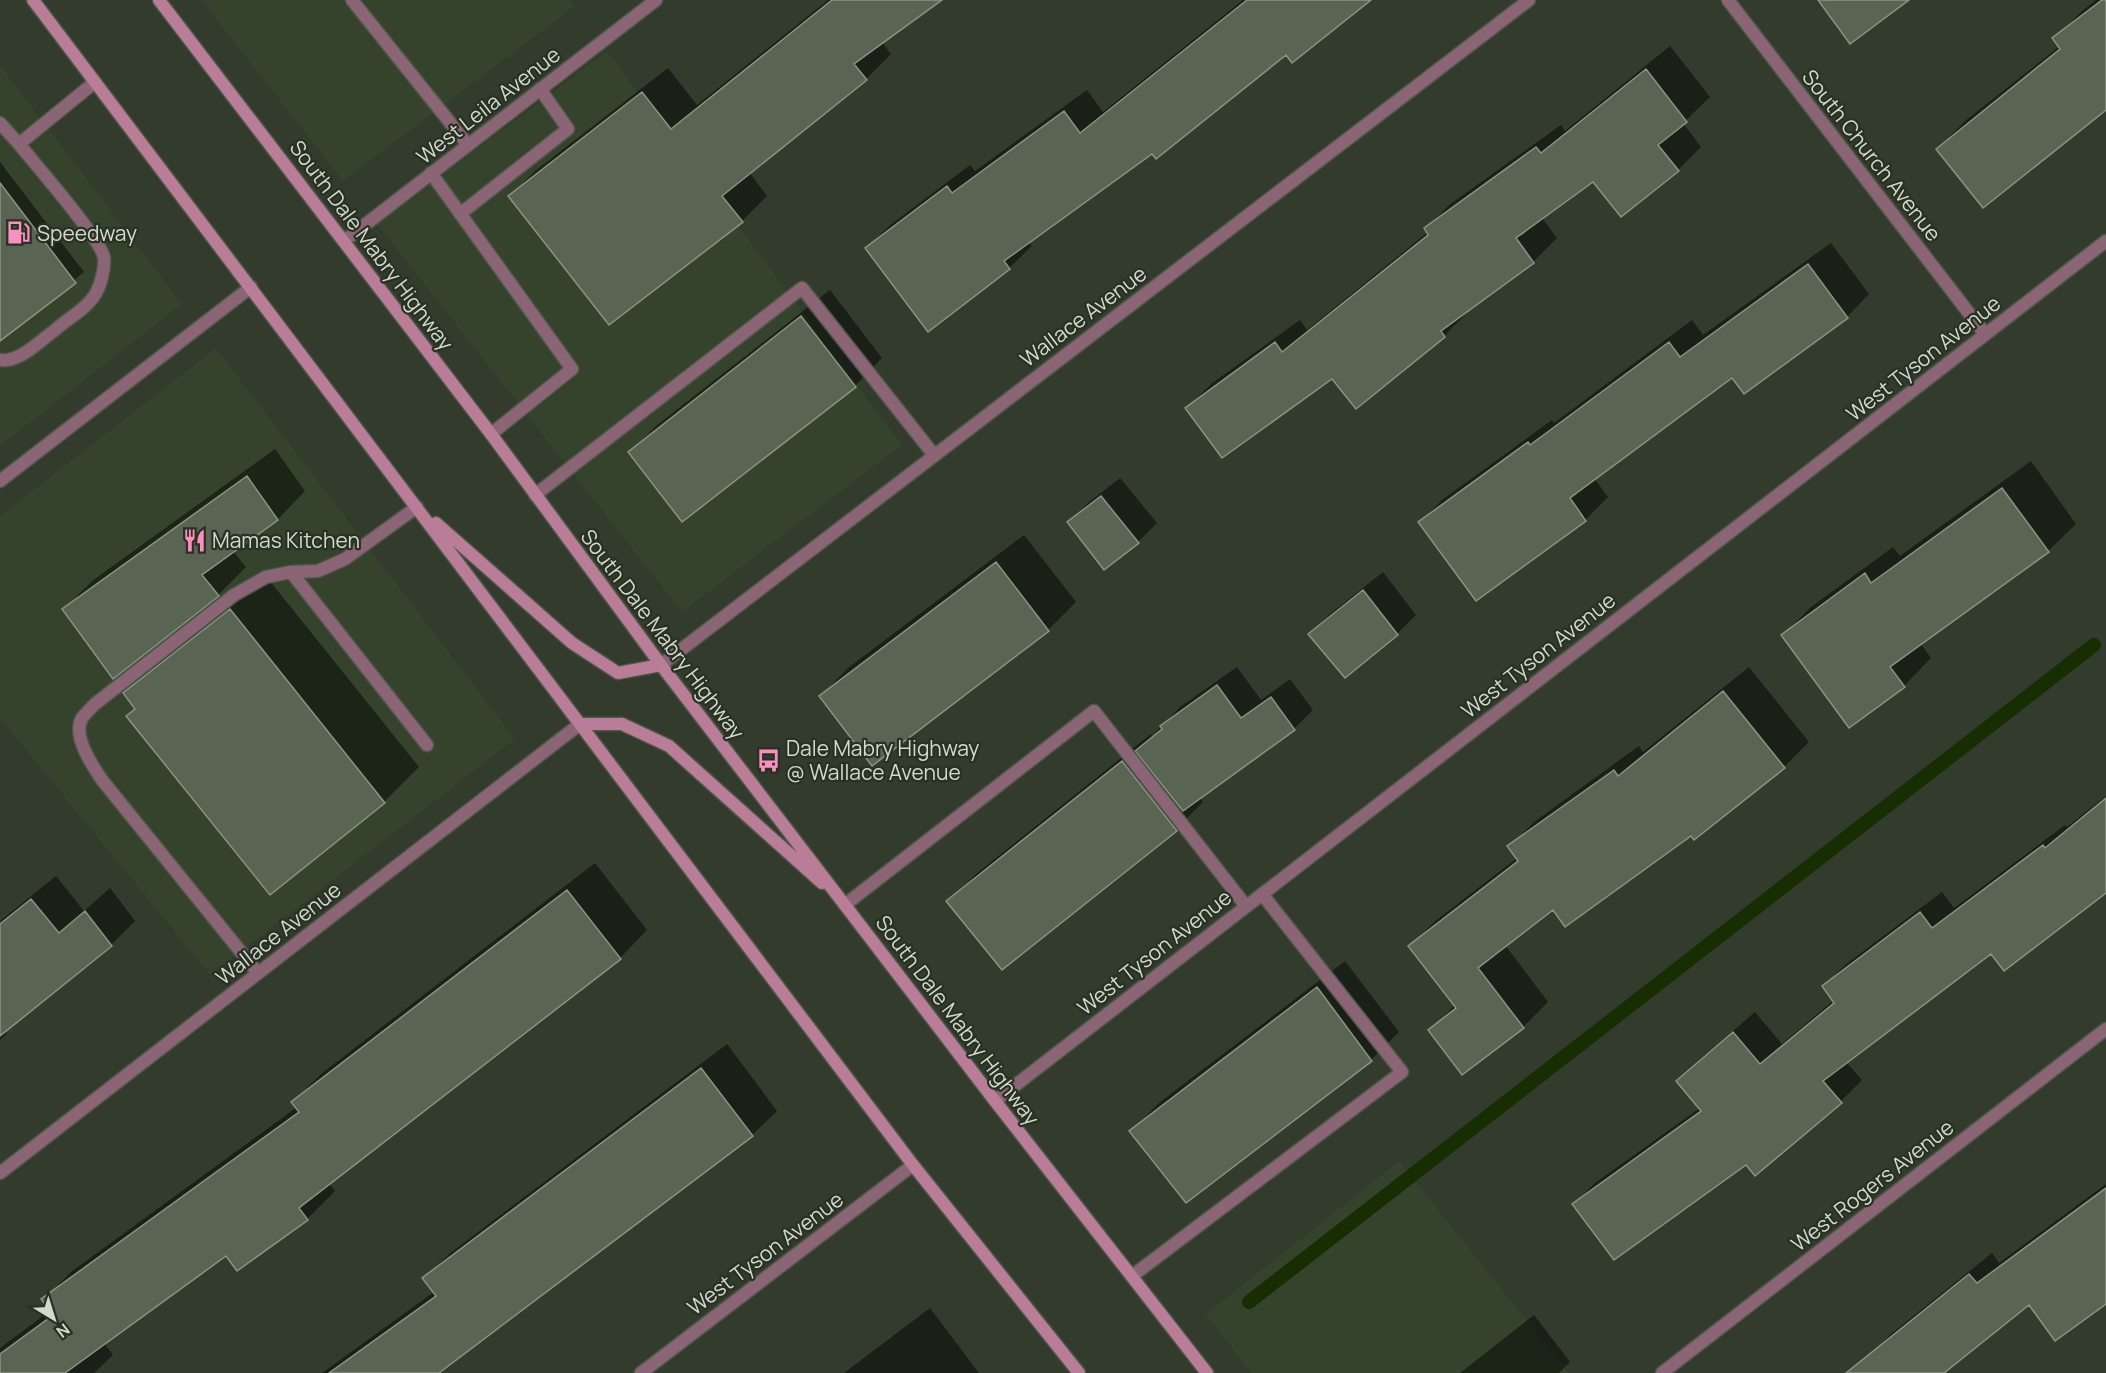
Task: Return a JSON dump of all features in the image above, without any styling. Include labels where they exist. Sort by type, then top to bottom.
[{"type":"main road","points":[[33,0],[913,1165],[1079,1373]]},
{"type":"main road","name":"South Dale Mabry Highway","points":[[159,0],[491,434],[661,665],[1207,1373]]},
{"type":"main road","points":[[417,507],[572,643],[618,672],[661,665]]},
{"type":"main road","points":[[580,723],[622,724],[669,746],[846,904]]},
{"type":"street","points":[[352,0],[468,145]]},
{"type":"street","name":"West Leila Avenue","points":[[344,240],[656,0]]},
{"type":"street","name":"Wallace Avenue","points":[[661,665],[1529,0]]},
{"type":"street","name":"South Church Avenue","points":[[1728,0],[1985,334]]},
{"type":"street","points":[[19,144],[95,82]]},
{"type":"street","points":[[460,214],[568,129],[540,90]]},
{"type":"street","points":[[0,123],[93,237],[104,257],[95,295],[85,306],[26,352],[7,361],[0,360]]},
{"type":"street","points":[[431,173],[572,369],[491,434]]},
{"type":"street","name":"West Tyson Avenue","points":[[995,1101],[2106,241]]},
{"type":"street","points":[[0,481],[251,287]]},
{"type":"street","points":[[535,495],[802,288],[934,455]]},
{"type":"street","points":[[258,973],[102,780],[87,757],[81,738],[81,720],[95,704],[234,595],[266,577],[291,572],[318,571],[345,559],[417,507]]},
{"type":"street","points":[[291,572],[427,745]]},
{"type":"street","points":[[846,904],[1094,711],[1246,906]]},
{"type":"street","name":"Wallace Avenue","points":[[0,1173],[580,723]]},
{"type":"street","points":[[1132,1276],[1402,1072],[1262,894]]},
{"type":"street","name":"West Rogers Avenue","points":[[1662,1373],[2106,1029]]},
{"type":"street","name":"West Tyson Avenue","points":[[641,1373],[913,1165]]},
{"type":"shaded area","points":[[201,0],[569,0],[574,7],[343,181]]},
{"type":"shaded area","points":[[607,51],[902,445],[682,612],[377,224]]},
{"type":"shaded area","points":[[0,65],[182,304],[0,446]]},
{"type":"shaded area","points":[[216,348],[515,739],[210,975],[0,718],[0,516]]},
{"type":"shaded area","points":[[1399,1161],[1569,1373],[1251,1373],[1206,1314]]},
{"type":"building","points":[[832,0],[942,0],[854,64],[867,80],[722,196],[743,222],[609,325],[508,196],[642,92],[671,129]]},
{"type":"building","points":[[1247,0],[1371,0],[1292,63],[1286,55],[1156,159],[1152,154],[1004,261],[1010,269],[928,332],[865,248],[947,186],[952,193],[1064,111],[1080,133]]},
{"type":"building","points":[[1818,0],[1909,0],[1850,44]]},
{"type":"building","points":[[2102,0],[2106,0],[2106,110],[1983,208],[1936,149],[2060,49],[2052,38]]},
{"type":"building","points":[[1646,69],[1687,122],[1658,145],[1679,171],[1621,217],[1593,182],[1516,238],[1534,263],[1441,331],[1445,337],[1356,409],[1332,379],[1222,458],[1185,408],[1275,342],[1282,352],[1428,235],[1424,228],[1536,147],[1541,153]]},
{"type":"building","name":"Speedway","points":[[0,183],[76,283],[0,341]]},
{"type":"building","points":[[1808,264],[1848,318],[1744,394],[1732,378],[1570,498],[1586,521],[1476,601],[1418,522],[1528,442],[1530,445],[1669,342],[1680,357]]},
{"type":"building","points":[[801,316],[856,387],[682,522],[628,452]]},
{"type":"building","points":[[247,476],[278,520],[202,575],[219,596],[113,679],[62,609]]},
{"type":"building","points":[[2002,488],[2049,552],[1890,667],[1905,687],[1849,728],[1781,635],[1865,573],[1871,583]]},
{"type":"building","points":[[1101,496],[1139,543],[1104,570],[1067,522]]},
{"type":"building","points":[[996,562],[1049,631],[872,766],[819,696]]},
{"type":"building","points":[[1363,590],[1398,635],[1345,678],[1308,634]]},
{"type":"building","points":[[230,609],[385,803],[270,895],[126,716],[135,709],[123,693]]},
{"type":"building","points":[[1217,685],[1241,718],[1271,697],[1295,730],[1183,811],[1135,751],[1162,729],[1160,726]]},
{"type":"building","points":[[1723,691],[1785,768],[1694,840],[1691,836],[1565,927],[1553,910],[1478,968],[1524,1028],[1462,1075],[1428,1030],[1456,1008],[1408,946],[1518,861],[1507,846],[1614,770],[1618,776]]},
{"type":"building","points":[[1122,761],[1177,831],[1002,970],[946,901]]},
{"type":"building","points":[[2106,798],[2106,893],[2004,971],[1991,954],[1823,1081],[1842,1103],[1755,1176],[1746,1165],[1614,1260],[1572,1204],[1701,1111],[1676,1081],[1733,1032],[1760,1064],[1834,1003],[1822,986],[1920,912],[1932,928],[2043,845],[2045,848]]},
{"type":"building","points":[[567,890],[621,959],[299,1208],[308,1220],[237,1271],[226,1256],[65,1373],[0,1373],[0,1354],[53,1315],[41,1299],[299,1112],[291,1102]]},
{"type":"building","points":[[31,899],[59,933],[85,911],[112,946],[0,1036],[0,924]]},
{"type":"building","points":[[1317,987],[1372,1061],[1186,1203],[1129,1131]]},
{"type":"building","points":[[701,1068],[753,1136],[439,1373],[329,1373],[436,1296],[422,1278]]},
{"type":"building","points":[[2106,1188],[2106,1304],[2055,1341],[2029,1305],[1944,1373],[1846,1373],[1969,1274],[1977,1283]]},
{"type":"waterway","points":[[1249,1302],[2094,645]]},
{"type":"place","name":"Speedway","points":[[19,233]]},
{"type":"place","name":"Mamas Kitchen","points":[[194,540]]},
{"type":"place","name":"Dale Mabry Highway @ Wallace Avenue","points":[[768,760]]}]
